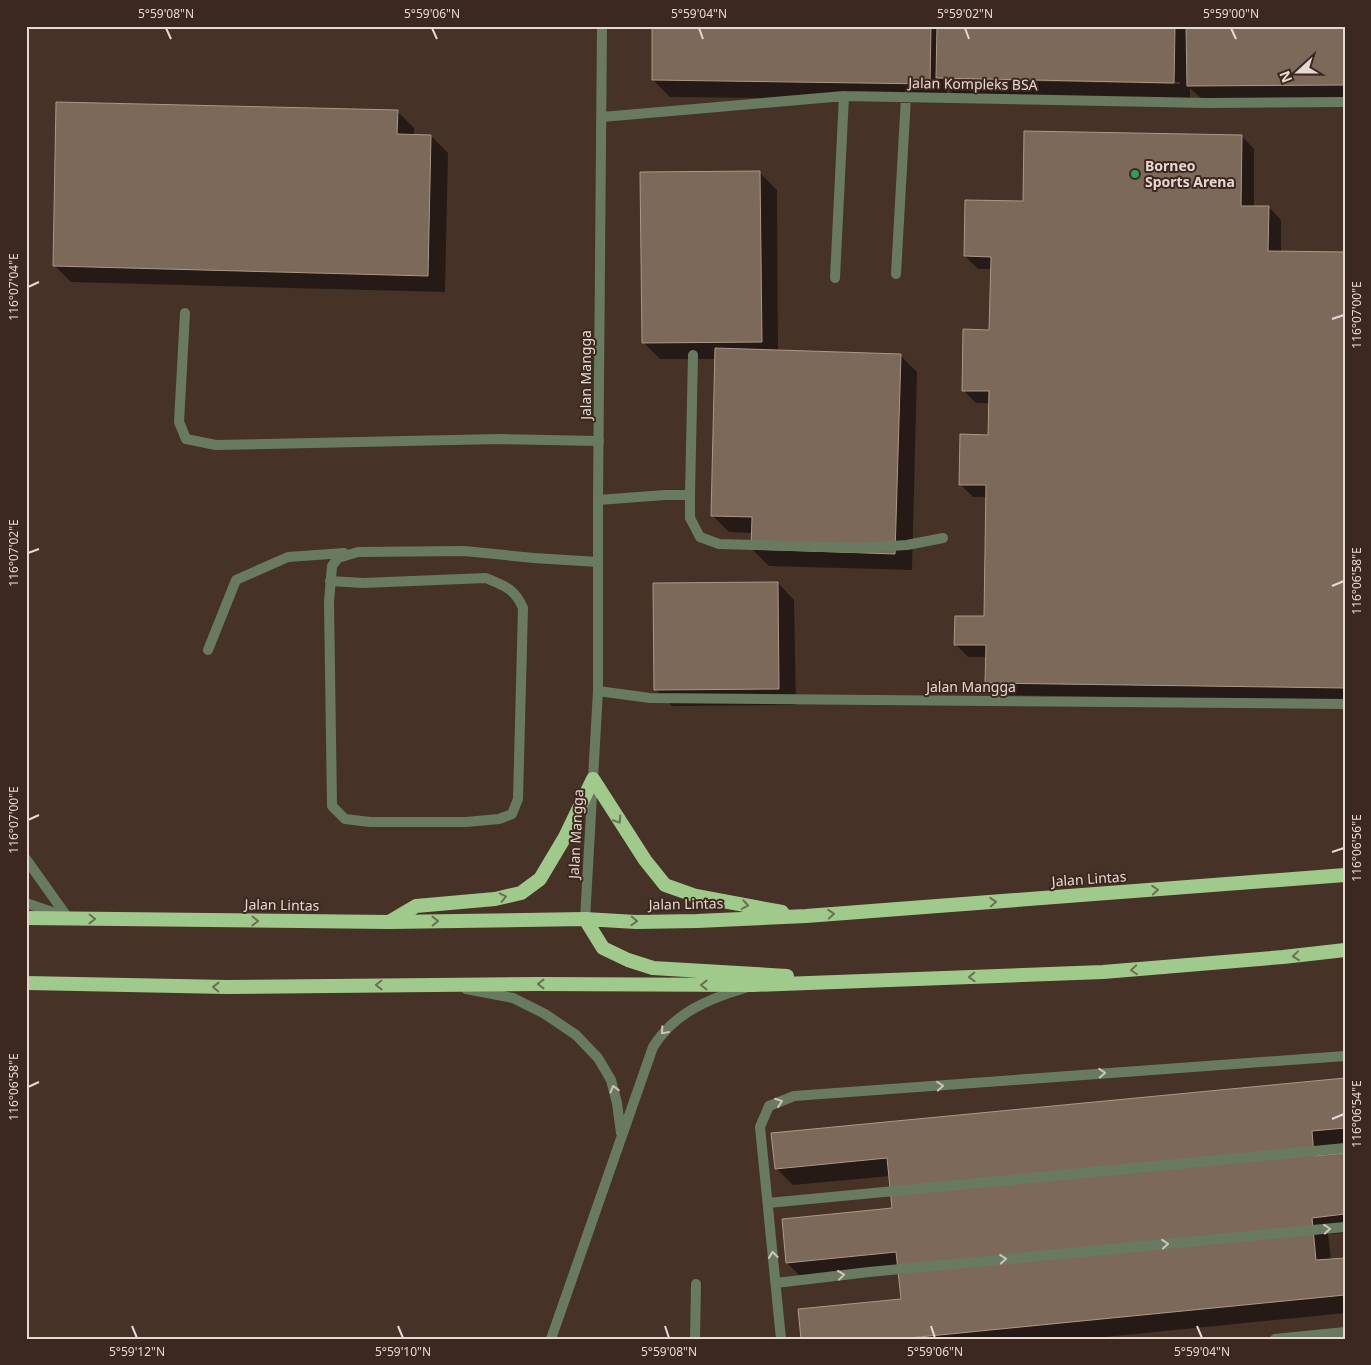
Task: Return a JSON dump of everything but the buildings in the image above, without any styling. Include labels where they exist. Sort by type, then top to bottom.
[{"type":"highway","points":[[593,779],[644,860],[665,885],[696,896],[806,916]]},
{"type":"highway","points":[[389,922],[416,906],[495,899],[521,893],[540,879],[565,838],[593,779]]},
{"type":"highway","name":"Jalan Lintas","points":[[26,918],[389,922],[585,919],[636,922],[697,921],[806,916],[1345,875]]},
{"type":"highway","points":[[585,919],[604,948],[628,960],[653,968],[870,981]]},
{"type":"highway","points":[[26,984],[228,987],[391,984],[448,986],[538,984],[753,985],[1103,972],[1274,958],[1345,950]]},
{"type":"street","name":"Jalan Mangga","points":[[585,919],[598,691],[602,26]]},
{"type":"street","name":"Jalan Mangga","points":[[602,60],[610,26]]},
{"type":"street","name":"Jalan Kompleks BSA","points":[[602,117],[844,96],[1208,103],[1345,102]]},
{"type":"street","points":[[835,278],[844,96]]},
{"type":"street","points":[[896,274],[906,97]]},
{"type":"street","points":[[185,313],[179,422],[186,439],[216,445],[499,439],[599,441]]},
{"type":"street","points":[[694,356],[690,518],[700,537],[719,544],[858,548],[906,545],[943,538]]},
{"type":"street","points":[[598,500],[690,495]]},
{"type":"street","points":[[208,650],[236,580],[288,558],[358,552],[464,551],[598,562]]},
{"type":"street","points":[[330,581],[363,583],[486,578],[518,595],[523,608],[518,799],[512,814],[499,819],[466,822],[370,822],[345,819],[332,806],[329,662],[330,581],[332,566],[338,558],[358,552]]},
{"type":"street","name":"Jalan Mangga","points":[[598,691],[650,698],[1345,704]]},
{"type":"street","points":[[26,859],[68,918]]},
{"type":"street","points":[[26,903],[68,918]]},
{"type":"street","points":[[551,1339],[653,1047],[662,1032],[673,1022],[712,998],[753,985]]},
{"type":"street","points":[[448,986],[512,998],[545,1014],[576,1035],[598,1058],[611,1080],[617,1103],[622,1137]]},
{"type":"street","points":[[781,1339],[760,1127],[769,1106],[794,1096],[1345,1056]]},
{"type":"street","points":[[768,1203],[1345,1148]]},
{"type":"street","points":[[776,1284],[869,1272],[1345,1227]]},
{"type":"street","points":[[694,1339],[696,1284]]},
{"type":"street","points":[[1275,1339],[1345,1332]]},
{"type":"place","name":"Borneo Sports Arena","points":[[1135,174]]}]
